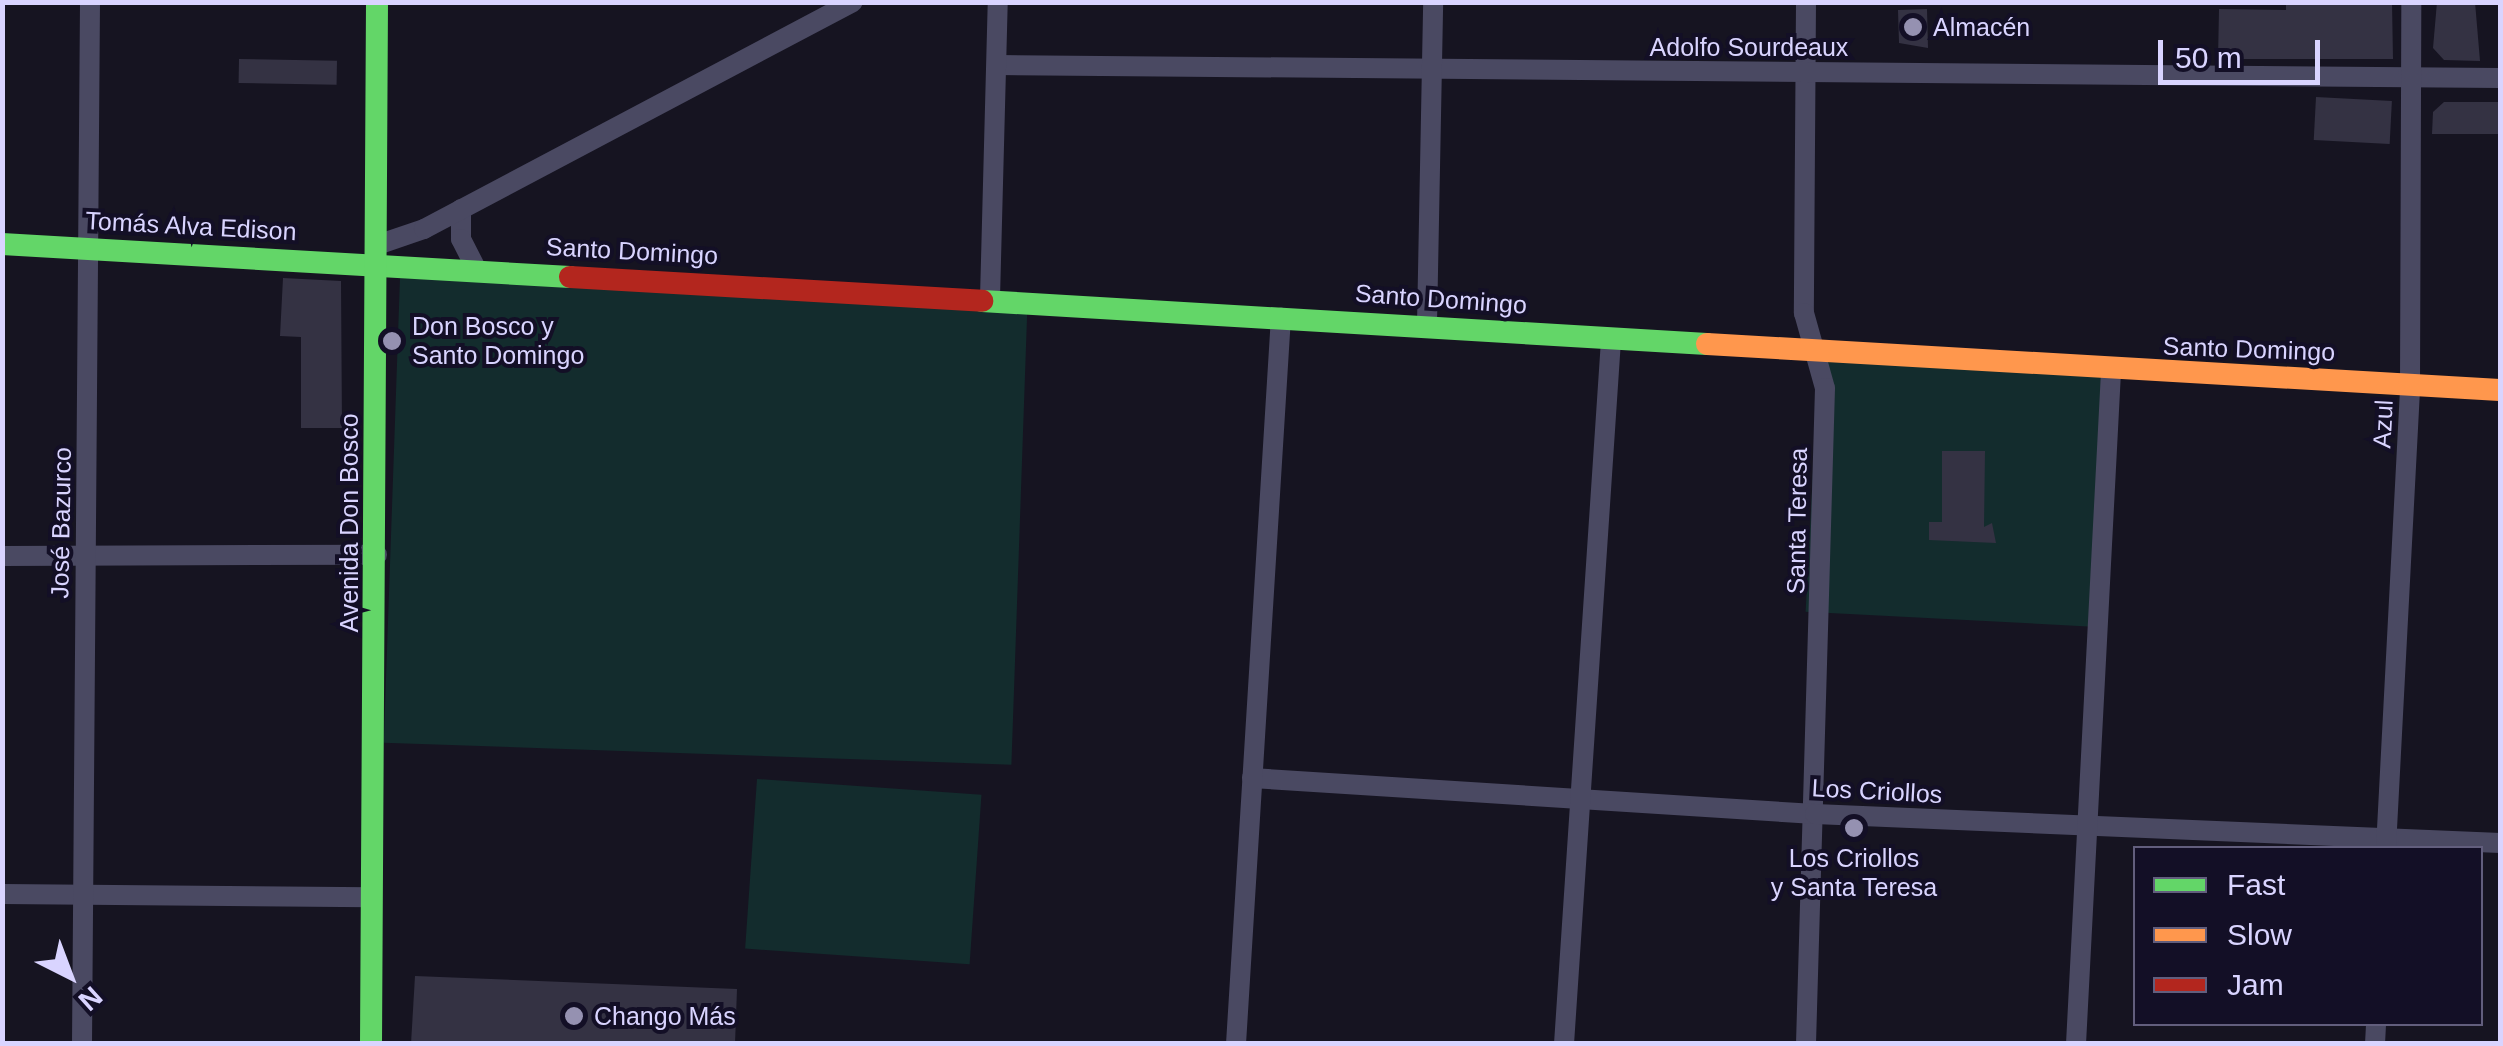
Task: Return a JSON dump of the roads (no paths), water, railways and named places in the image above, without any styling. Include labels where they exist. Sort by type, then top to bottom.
[{"type":"street","name":"José Bazurco","points":[[82,1044],[90,2]]},
{"type":"street","name":"Avenida Don Bosco","points":[[371,1044],[377,555],[377,2]]},
{"type":"street","points":[[378,254],[852,2]]},
{"type":"street","points":[[990,298],[998,2]]},
{"type":"street","points":[[1427,324],[1433,2]]},
{"type":"street","name":"Santa Teresa","points":[[1806,2],[1804,313],[1825,388],[1806,1044]]},
{"type":"street","name":"Azul","points":[[2386,843],[2410,383],[2411,2]]},
{"type":"street","name":"Adolfo Sourdeaux","points":[[998,64],[1433,72],[2500,78]]},
{"type":"street","points":[[461,210],[461,239],[476,269]]},
{"type":"street","name":"Tomás Alva Edison","points":[[2,244],[378,254]]},
{"type":"street","name":"Santo Domingo","points":[[378,254],[476,269],[1427,324],[1819,356],[2500,390]]},
{"type":"street","points":[[1236,1044],[1282,317]]},
{"type":"street","points":[[1564,1044],[1612,340]]},
{"type":"street","points":[[2076,1044],[2111,372]]},
{"type":"street","points":[[2,556],[377,555]]},
{"type":"street","name":"Los Criollos","points":[[1252,778],[1815,814],[2386,843],[2500,843]]},
{"type":"street","points":[[2,894],[370,897]]},
{"type":"place","name":"Almacén","points":[[1913,27]]},
{"type":"place","name":"Don Bosco y Santo Domingo","points":[[392,341]]},
{"type":"place","name":"Los Criollos y Santa Teresa","points":[[1854,828]]},
{"type":"place","name":"Chango Más","points":[[574,1016]]}]
